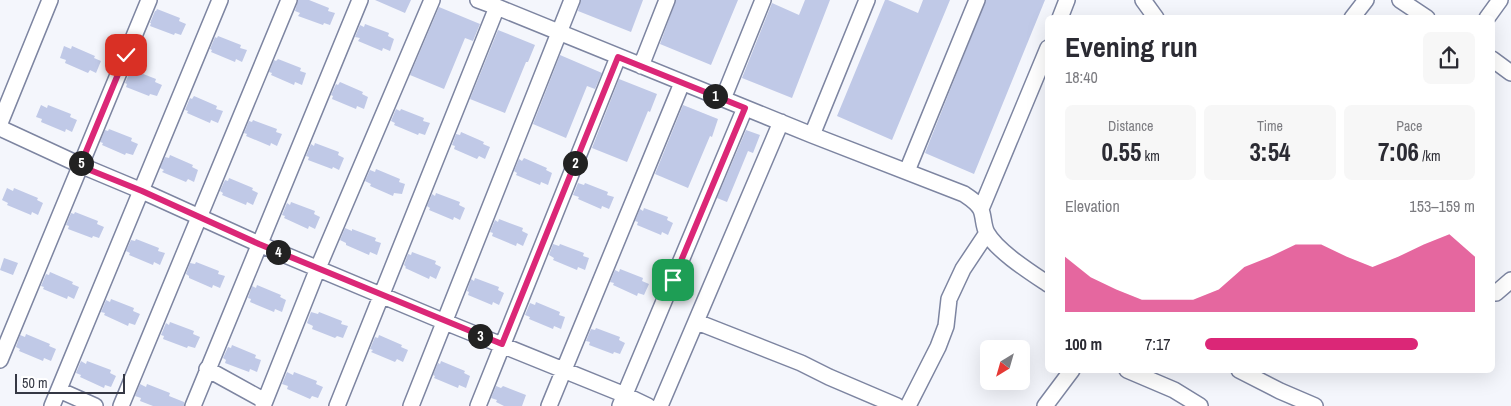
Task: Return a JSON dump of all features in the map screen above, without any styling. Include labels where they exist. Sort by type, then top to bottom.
[{"type":"street","points":[[0,123],[50,0]]},
{"type":"street","points":[[0,360],[148,0]]},
{"type":"street","points":[[52,406],[220,0]]},
{"type":"street","points":[[121,406],[289,0]]},
{"type":"street","points":[[193,406],[360,0]]},
{"type":"street","points":[[207,369],[264,403],[318,268],[432,0]]},
{"type":"street","points":[[478,0],[812,135],[964,194],[981,209],[987,234],[1011,258],[1045,282]]},
{"type":"street","points":[[411,406],[572,0]]},
{"type":"street","points":[[641,66],[667,0]]},
{"type":"street","points":[[723,99],[763,0]]},
{"type":"street","points":[[812,135],[867,0]]},
{"type":"street","points":[[907,171],[977,0]]},
{"type":"street","points":[[1061,15],[1067,0]]},
{"type":"street","points":[[1143,0],[1154,15]]},
{"type":"street","points":[[1354,15],[1366,0]]},
{"type":"street","points":[[1400,0],[1423,15]]},
{"type":"street","points":[[1488,15],[1500,0]]},
{"type":"street","points":[[337,406],[380,294],[497,7]]},
{"type":"street","points":[[981,209],[1045,55]]},
{"type":"street","points":[[478,406],[618,57]]},
{"type":"street","points":[[1495,61],[1511,73]]},
{"type":"street","points":[[549,406],[682,82]]},
{"type":"street","points":[[622,400],[745,108]]},
{"type":"street","points":[[660,406],[781,122]]},
{"type":"street","points":[[0,128],[80,166],[142,191],[259,244],[564,370],[622,400],[648,406]]},
{"type":"street","points":[[908,406],[938,347],[946,326],[949,299],[963,269],[987,234]]},
{"type":"street","points":[[1495,294],[1511,280]]},
{"type":"street","points":[[697,322],[802,363],[829,377],[898,406]]},
{"type":"street","points":[[1045,406],[1070,373]]},
{"type":"street","points":[[1135,373],[1174,390],[1200,406]]},
{"type":"street","points":[[1245,373],[1315,406]]},
{"type":"street","points":[[59,390],[95,406]]},
{"type":"building","points":[[298,0],[309,0],[329,8],[328,11],[335,13],[330,25],[324,23],[323,25],[298,16],[300,13],[295,11]]},
{"type":"building","points":[[375,0],[411,0],[405,13]]},
{"type":"building","points":[[581,0],[643,0],[631,32],[578,11]]},
{"type":"building","points":[[676,0],[738,0],[711,65],[660,44]]},
{"type":"building","points":[[805,0],[830,0],[792,98],[742,78],[772,3],[799,15]]},
{"type":"building","points":[[885,0],[918,13],[923,0],[950,0],[892,140],[837,116]]},
{"type":"building","points":[[986,0],[1045,0],[974,174],[925,153]]},
{"type":"building","points":[[439,7],[480,24],[473,41],[465,38],[444,89],[410,75]]},
{"type":"building","points":[[157,9],[180,18],[179,21],[186,24],[181,35],[175,33],[174,35],[150,26]]},
{"type":"building","points":[[365,24],[389,33],[388,36],[394,39],[390,51],[383,48],[382,51],[358,41],[360,38],[355,37],[360,25],[364,27]]},
{"type":"building","points":[[498,30],[535,45],[505,113],[470,99]]},
{"type":"building","points":[[218,36],[241,45],[240,48],[247,50],[242,62],[236,59],[235,62],[211,52],[212,50],[210,49],[215,37],[217,38]]},
{"type":"building","points":[[64,46],[71,49],[72,46],[95,56],[94,58],[101,61],[96,73],[90,70],[88,73],[65,63],[66,60],[60,58]]},
{"type":"building","points":[[560,55],[602,73],[595,89],[587,86],[566,138],[533,124]]},
{"type":"building","points":[[278,59],[301,68],[300,71],[306,73],[302,85],[295,82],[294,85],[271,75],[272,73],[269,72],[274,60]]},
{"type":"building","points":[[133,70],[156,79],[155,82],[162,85],[157,96],[150,94],[149,96],[126,87],[127,84],[125,83],[130,72]]},
{"type":"building","points":[[619,79],[657,94],[627,162],[592,148]]},
{"type":"building","points":[[340,82],[363,92],[362,94],[368,97],[364,109],[357,106],[356,109],[332,99],[333,96],[331,95],[336,84],[338,85]]},
{"type":"building","points":[[194,96],[217,106],[216,109],[223,111],[218,123],[211,120],[210,123],[187,113],[188,111],[185,110],[190,98],[192,99]]},
{"type":"building","points":[[41,105],[47,108],[48,105],[71,114],[70,117],[77,120],[72,132],[66,129],[65,132],[41,122],[42,119],[36,117]]},
{"type":"building","points":[[683,105],[718,119],[712,137],[710,136],[688,188],[655,174]]},
{"type":"building","points":[[396,109],[400,111],[401,109],[424,118],[423,121],[430,123],[425,135],[419,133],[418,135],[394,125],[395,123],[391,121]]},
{"type":"building","points":[[253,120],[277,129],[276,132],[282,134],[277,146],[271,143],[270,146],[246,136],[247,134],[244,133],[249,121],[252,122]]},
{"type":"building","points":[[109,129],[132,138],[131,141],[138,144],[133,155],[126,153],[125,155],[102,145],[103,143],[100,142],[105,130],[108,131]]},
{"type":"building","points":[[746,130],[760,135],[753,153],[748,151],[727,202],[717,198]]},
{"type":"building","points":[[461,132],[484,142],[483,144],[490,147],[485,159],[479,156],[477,159],[454,149],[455,146],[452,145],[456,134],[460,135]]},
{"type":"building","points":[[315,143],[339,152],[338,155],[344,158],[339,170],[308,160],[309,157],[306,156],[311,144],[314,146]]},
{"type":"building","points":[[170,155],[193,165],[192,167],[198,170],[194,182],[188,179],[186,182],[162,172],[164,170],[160,168],[165,157],[169,158]]},
{"type":"building","points":[[524,158],[547,168],[546,170],[552,173],[548,185],[541,182],[540,185],[516,175],[517,173],[514,171],[519,159],[522,161]]},
{"type":"building","points":[[376,169],[400,179],[399,182],[405,184],[402,194],[394,193],[393,196],[370,186],[371,184],[365,181],[370,170],[375,172]]},
{"type":"building","points":[[229,178],[253,188],[252,190],[258,193],[253,205],[247,202],[246,205],[222,195],[223,193],[220,191],[225,180],[228,181]]},
{"type":"building","points":[[578,183],[584,185],[585,183],[608,192],[607,195],[614,197],[609,209],[602,206],[601,209],[573,195]]},
{"type":"building","points":[[7,188],[13,191],[14,188],[38,198],[37,200],[43,203],[38,215],[32,212],[31,215],[7,205],[8,203],[2,200]]},
{"type":"building","points":[[436,193],[460,202],[459,205],[465,208],[460,220],[454,217],[453,220],[429,210],[430,208],[427,206],[432,194],[435,196]]},
{"type":"building","points":[[291,202],[315,211],[314,214],[320,217],[315,229],[309,226],[308,229],[284,218],[285,216],[282,215],[287,203],[290,205]]},
{"type":"building","points":[[644,208],[668,217],[667,220],[673,223],[668,235],[662,232],[661,235],[637,225],[638,222],[635,221],[640,209],[643,211]]},
{"type":"building","points":[[75,212],[98,221],[97,224],[104,227],[99,238],[93,236],[92,238],[68,229],[69,226],[66,225],[71,213],[74,214]]},
{"type":"building","points":[[499,219],[523,228],[522,231],[528,234],[523,246],[517,243],[516,246],[492,236],[493,233],[490,232],[495,220],[498,222]]},
{"type":"building","points":[[345,228],[376,238],[375,241],[381,243],[377,255],[370,252],[369,255],[346,245],[346,243],[340,240]]},
{"type":"building","points":[[136,239],[159,248],[158,251],[165,253],[160,265],[154,262],[153,265],[129,255],[130,253],[126,251],[131,240],[135,241]]},
{"type":"building","points":[[553,244],[559,246],[560,244],[584,253],[583,256],[589,258],[585,270],[578,267],[577,270],[553,260],[554,258],[549,255]]},
{"type":"building","points":[[412,252],[436,261],[435,264],[441,267],[436,279],[430,276],[429,279],[405,268],[404,265],[408,254],[411,255]]},
{"type":"building","points":[[4,258],[18,263],[13,275],[0,270]]},
{"type":"building","points":[[196,262],[219,271],[218,274],[225,276],[220,288],[213,285],[212,288],[189,278],[186,274],[190,263],[195,264]]},
{"type":"building","points":[[620,269],[643,278],[642,281],[649,284],[644,295],[638,293],[637,296],[610,282],[615,270],[619,272]]},
{"type":"building","points":[[50,272],[73,282],[72,284],[79,287],[74,299],[68,296],[67,299],[43,289],[44,287],[41,286],[46,274],[49,275]]},
{"type":"building","points":[[475,278],[499,287],[498,290],[504,293],[499,305],[493,302],[492,305],[468,295],[469,292],[467,291],[471,279],[474,281]]},
{"type":"building","points":[[257,285],[281,295],[280,297],[286,300],[282,312],[275,309],[274,312],[250,302],[251,299],[248,298],[252,286],[256,288]]},
{"type":"building","points":[[111,299],[134,308],[133,311],[140,314],[135,325],[129,323],[128,326],[101,312],[106,300],[110,302]]},
{"type":"building","points":[[536,302],[560,312],[559,315],[565,317],[561,329],[554,326],[553,329],[529,319],[530,317],[525,315],[530,303],[535,305]]},
{"type":"building","points":[[311,312],[318,314],[319,312],[342,321],[341,324],[348,326],[343,338],[337,336],[335,338],[312,329],[313,326],[307,323]]},
{"type":"building","points":[[170,322],[194,331],[193,334],[200,337],[195,348],[188,346],[187,348],[163,339],[164,336],[161,335],[166,323],[169,325]]},
{"type":"building","points":[[596,328],[620,337],[619,340],[625,343],[620,354],[614,352],[613,354],[589,345],[590,342],[586,341],[591,329],[595,330]]},
{"type":"building","points":[[26,334],[50,344],[49,346],[56,349],[51,361],[44,358],[43,361],[19,351],[20,349],[16,347],[20,335],[25,337]]},
{"type":"building","points":[[379,335],[402,345],[401,347],[408,350],[403,362],[397,359],[395,362],[371,352],[373,350],[370,349],[375,337],[378,338]]},
{"type":"building","points":[[232,345],[256,355],[255,358],[261,360],[257,372],[250,369],[249,372],[225,363],[226,360],[223,358],[228,347],[231,348]]},
{"type":"building","points":[[81,361],[86,364],[87,361],[111,370],[110,373],[116,376],[111,387],[105,385],[104,388],[80,377],[81,375],[76,373]]},
{"type":"building","points":[[441,361],[465,371],[464,373],[470,376],[466,388],[459,385],[458,388],[434,378],[435,376],[433,375],[438,363],[440,364]]},
{"type":"building","points":[[287,372],[293,375],[294,372],[317,381],[316,384],[323,387],[318,398],[312,396],[310,399],[287,389],[288,386],[282,384]]},
{"type":"building","points":[[140,384],[146,387],[147,384],[170,393],[169,396],[184,402],[184,406],[153,406],[140,401],[141,398],[135,396]]},
{"type":"building","points":[[496,386],[501,388],[503,386],[526,395],[522,406],[504,406],[496,402],[497,400],[491,398]]},
{"type":"route","points":[[126,55],[80,166],[142,191],[259,244],[502,344],[618,57],[745,108],[673,280]]}]
